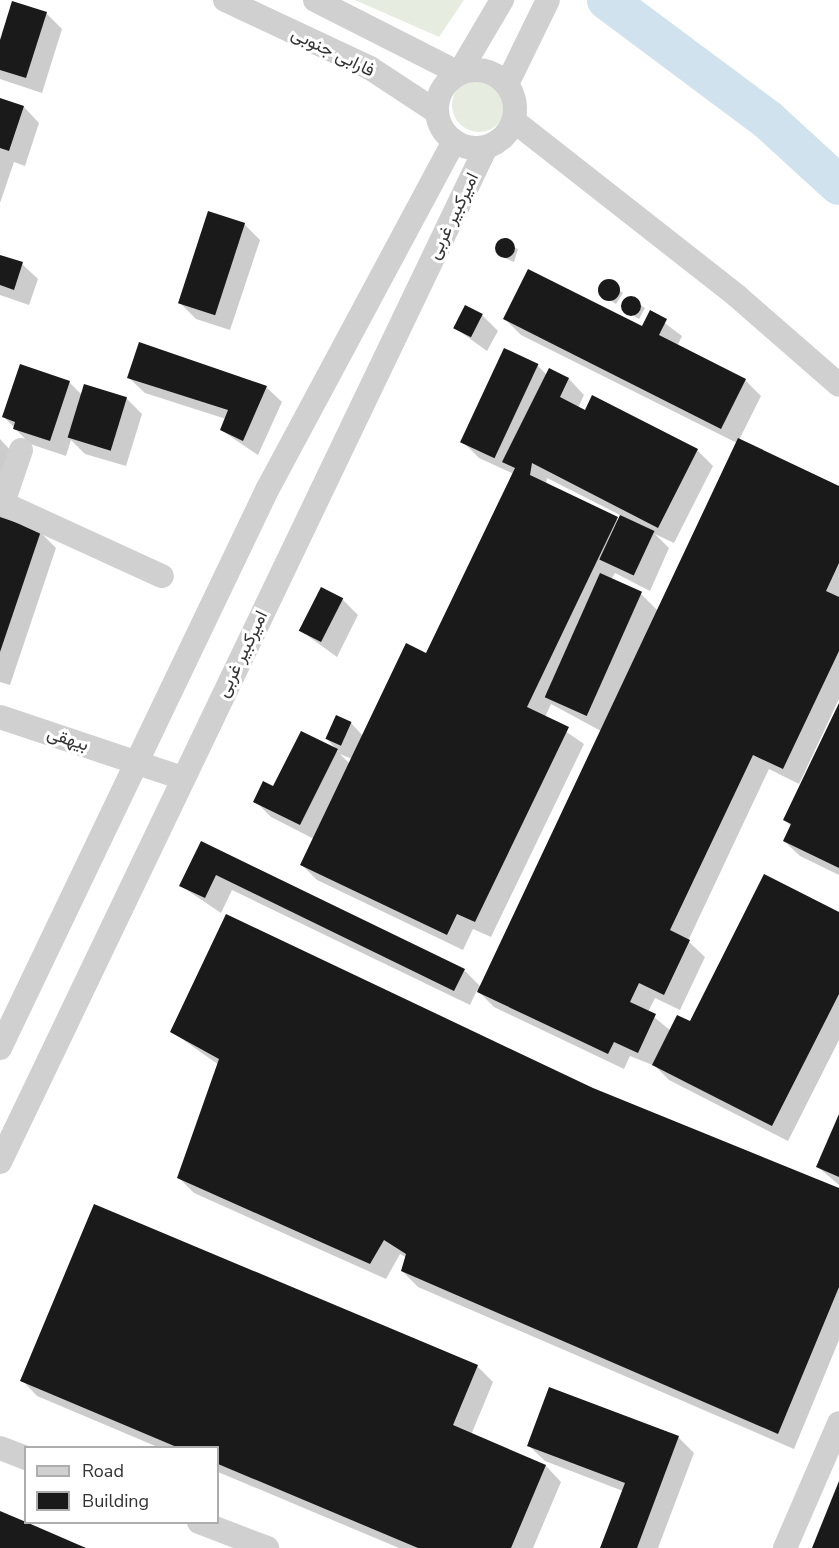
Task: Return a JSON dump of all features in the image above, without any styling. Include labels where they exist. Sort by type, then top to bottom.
[{"type":"street","name":"فارابی جنوبی","points":[[225,0],[370,68],[437,112]]},
{"type":"street","points":[[315,0],[459,74],[484,70],[507,84],[513,95],[514,121],[503,137],[486,147],[454,141],[437,112],[442,89],[459,74],[502,0]]},
{"type":"street","points":[[507,84],[548,0]]},
{"type":"street","points":[[514,121],[737,296],[839,385]]},
{"type":"street","name":"امیرکبیر غربی","points":[[0,1048],[267,490],[454,141]]},
{"type":"street","name":"امیرکبیر غربی","points":[[0,1162],[486,147]]},
{"type":"street","points":[[21,450],[2,503],[162,576]]},
{"type":"street","name":"بیهقی","points":[[0,717],[137,761],[182,778]]},
{"type":"street","points":[[785,1548],[839,1423]]},
{"type":"street","points":[[0,1448],[24,1457]]},
{"type":"street","points":[[203,1524],[267,1548]]},
{"type":"shaded area","points":[[355,0],[464,0],[439,37]]},
{"type":"shaded area","points":[[474,78],[484,78],[494,82],[502,90],[506,105],[502,120],[494,128],[484,132],[474,132],[464,128],[456,120],[452,110],[452,100],[456,90],[464,82]]},
{"type":"building","points":[[12,1],[47,12],[26,78],[0,70],[0,40]]},
{"type":"building","points":[[0,98],[24,106],[9,151],[0,148]]},
{"type":"building","points":[[208,211],[245,223],[215,315],[178,303]]},
{"type":"building","points":[[501,238],[509,238],[515,244],[515,252],[509,258],[501,258],[495,252],[495,244]]},
{"type":"building","points":[[0,255],[23,262],[14,290],[0,285]]},
{"type":"building","points":[[528,269],[642,326],[650,310],[667,319],[659,335],[746,379],[721,429],[503,319]]},
{"type":"building","points":[[609,279],[617,282],[620,290],[617,298],[609,301],[601,298],[598,290],[601,282]]},
{"type":"building","points":[[631,296],[638,299],[641,306],[638,313],[631,316],[624,313],[621,306],[624,299]]},
{"type":"building","points":[[465,305],[483,314],[471,337],[453,328]]},
{"type":"building","points":[[139,342],[267,386],[243,441],[220,430],[228,410],[127,378]]},
{"type":"building","points":[[504,348],[538,364],[494,458],[460,442]]},
{"type":"building","points":[[20,364],[70,381],[50,441],[13,429],[15,422],[2,417]]},
{"type":"building","points":[[549,368],[569,378],[560,397],[585,410],[592,395],[698,449],[658,528],[532,463],[530,475],[618,517],[527,707],[569,727],[475,922],[457,914],[447,935],[300,865],[406,643],[426,653],[515,468],[502,462]]},
{"type":"building","points":[[84,384],[127,397],[111,451],[68,438]]},
{"type":"building","points":[[738,438],[839,486],[839,563],[826,591],[839,597],[839,651],[783,769],[753,755],[670,930],[690,940],[664,995],[639,983],[630,1002],[656,1014],[638,1053],[614,1042],[608,1054],[477,992]]},
{"type":"building","points":[[620,515],[654,531],[634,575],[599,559]]},
{"type":"building","points":[[0,517],[41,531],[0,652]]},
{"type":"building","points":[[600,573],[642,592],[587,716],[545,697]]},
{"type":"building","points":[[321,587],[343,598],[321,642],[299,631]]},
{"type":"building","points":[[839,703],[839,868],[783,841],[791,824],[783,820]]},
{"type":"building","points":[[336,715],[352,722],[341,746],[325,739]]},
{"type":"building","points":[[301,731],[338,749],[300,825],[253,802],[263,781],[273,786]]},
{"type":"building","points":[[201,841],[465,969],[454,991],[216,875],[205,898],[179,886]]},
{"type":"building","points":[[764,874],[839,912],[839,994],[772,1126],[652,1065],[677,1015],[690,1021]]},
{"type":"building","points":[[226,914],[593,1088],[839,1188],[839,1287],[778,1434],[401,1271],[406,1254],[384,1240],[370,1264],[177,1178],[219,1059],[170,1032]]},
{"type":"building","points":[[839,1114],[839,1177],[816,1167]]},
{"type":"building","points":[[94,1204],[478,1365],[453,1425],[546,1465],[511,1548],[418,1548],[219,1464],[219,1446],[174,1446],[20,1381]]},
{"type":"building","points":[[549,1387],[679,1436],[637,1548],[600,1548],[625,1483],[527,1446]]},
{"type":"building","points":[[839,1481],[839,1548],[812,1548]]},
{"type":"building","points":[[0,1511],[24,1521],[24,1524],[31,1524],[86,1548],[0,1548]]},
{"type":"waterway","points":[[607,0],[768,120],[839,185]]}]
